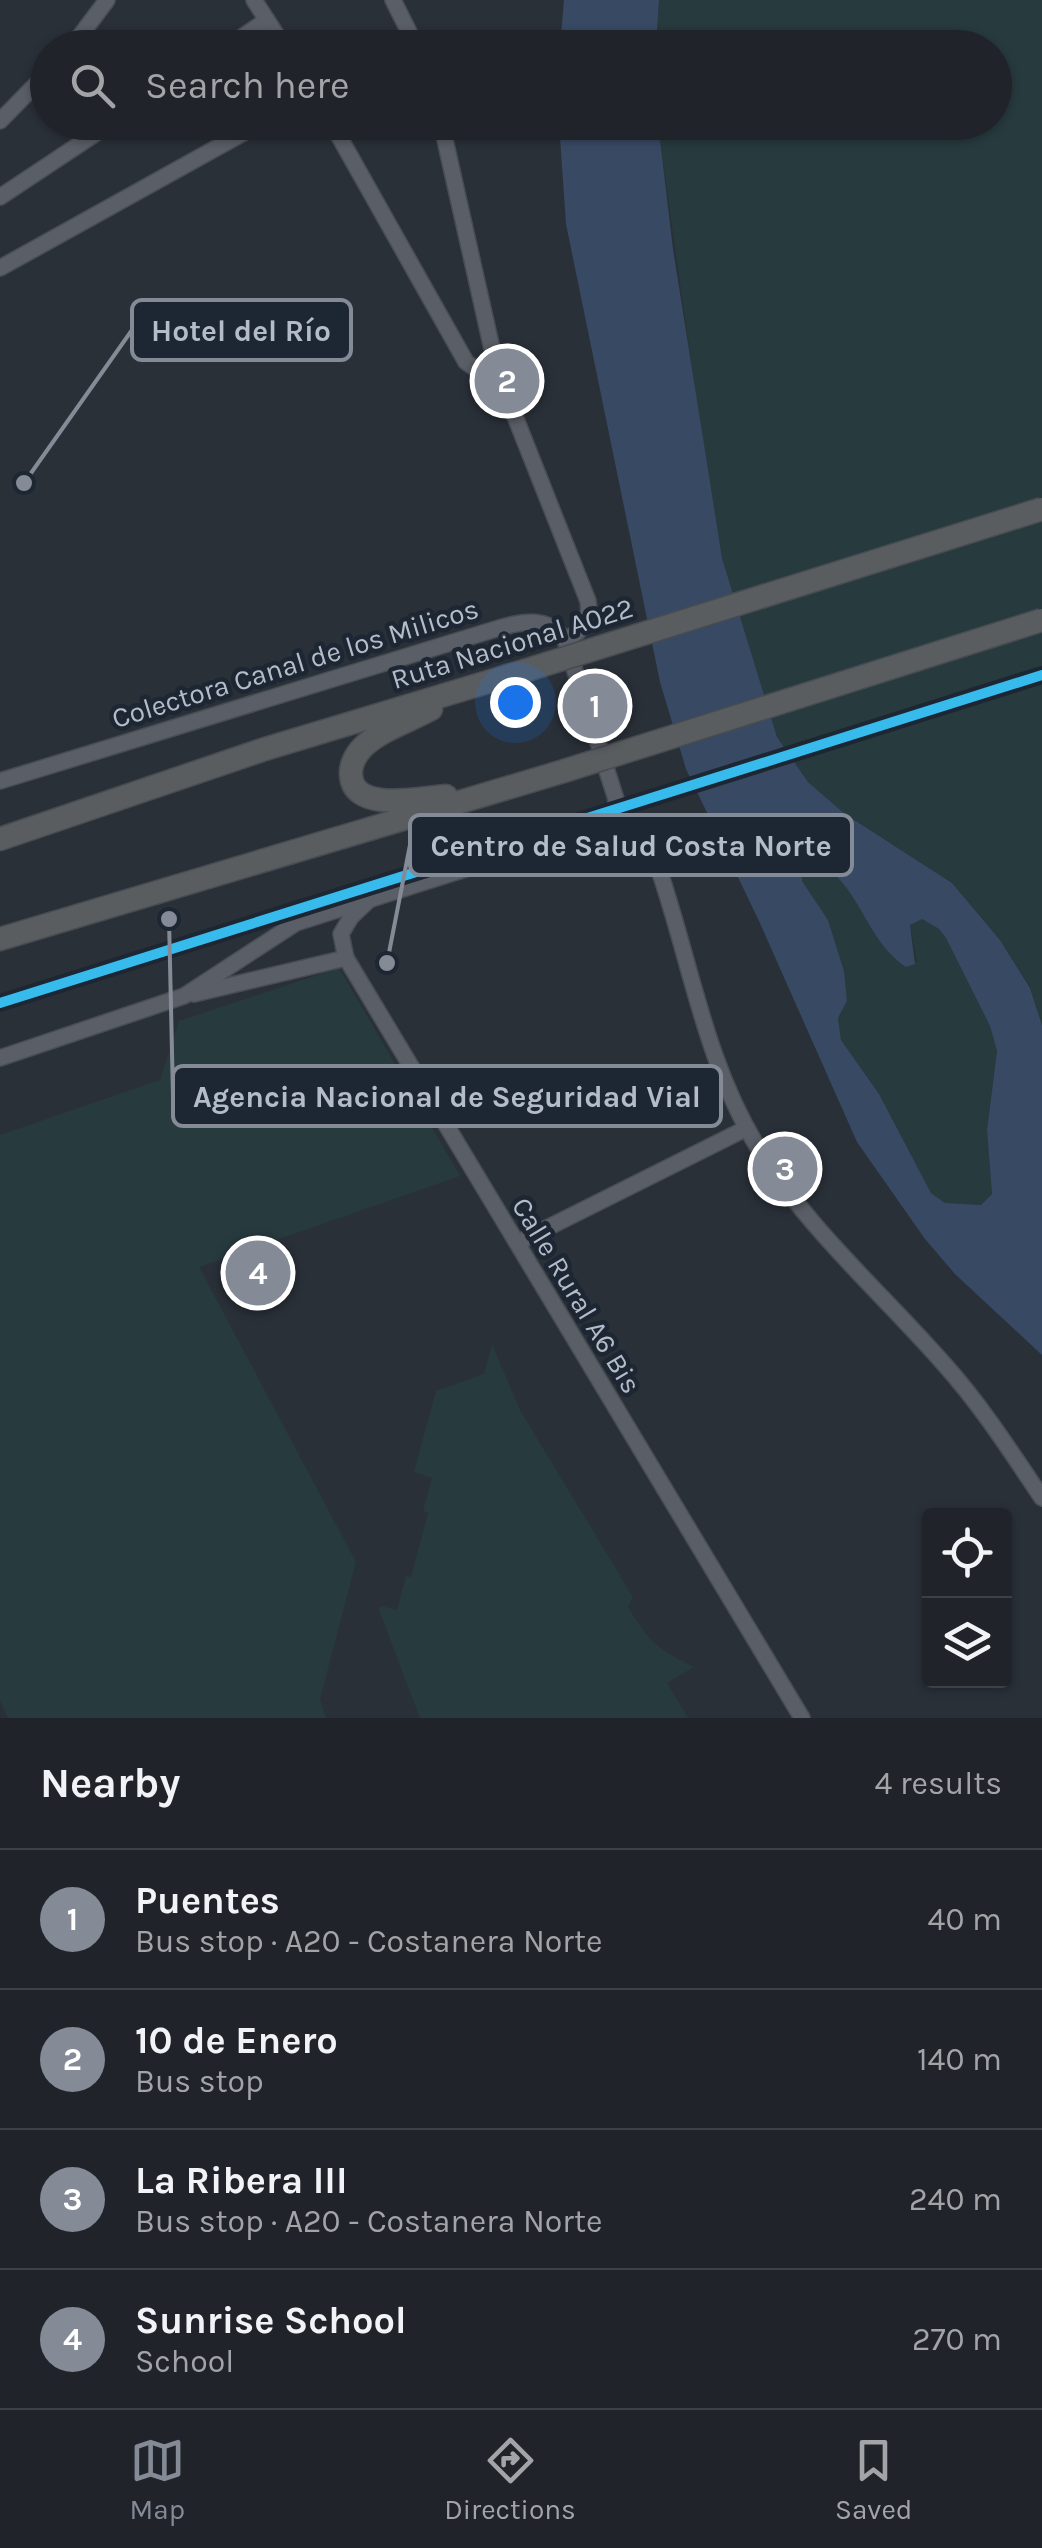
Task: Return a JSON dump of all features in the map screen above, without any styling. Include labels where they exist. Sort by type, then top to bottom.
[{"type":"highway","name":"Ruta Nacional A022","points":[[0,838],[265,749],[1042,509]]},
{"type":"highway","points":[[0,939],[564,771],[1042,620]]},
{"type":"highway","points":[[478,684],[370,741],[353,761],[351,778],[358,792],[382,800],[489,793]]},
{"type":"street","points":[[84,30],[107,0]]},
{"type":"street","points":[[254,0],[273,30]]},
{"type":"street","points":[[393,0],[407,30]]},
{"type":"street","points":[[252,30],[267,20]]},
{"type":"street","points":[[0,121],[30,90]]},
{"type":"street","points":[[0,197],[85,140]]},
{"type":"street","points":[[0,268],[231,140]]},
{"type":"street","points":[[341,140],[466,362],[480,372],[497,371]]},
{"type":"street","points":[[445,140],[497,371],[588,601],[589,616],[583,628],[565,640],[616,799],[616,816]]},
{"type":"street","name":"Colectora Canal de los Milicos","points":[[0,781],[515,624],[552,626],[565,640]]},
{"type":"street","points":[[184,996],[279,932],[603,825],[616,816]]},
{"type":"street","points":[[616,816],[640,834],[656,861],[711,1051],[747,1128],[797,1204],[965,1388],[1042,1498]]},
{"type":"street","points":[[0,1058],[184,996],[346,958],[340,934],[370,899]]},
{"type":"street","name":"Calle Rural A6 Bis","points":[[346,958],[802,1718]]},
{"type":"street","points":[[517,1243],[747,1128]]},
{"type":"green space","points":[[659,0],[1042,0],[1042,1025],[1030,987],[1000,940],[952,883],[845,814],[808,782],[777,737],[722,558],[661,140],[1012,140],[1012,30],[657,30]]},
{"type":"green space","points":[[810,865],[823,865],[846,886],[899,963],[917,962],[910,925],[922,919],[946,938],[990,1026],[997,1050],[987,1130],[992,1194],[981,1205],[945,1203],[931,1193],[879,1094],[841,1040],[838,1018],[847,1001],[844,971],[828,920],[802,881],[802,873]]},
{"type":"green space","points":[[339,968],[460,1176],[199,1267],[356,1562],[320,1699],[326,1718],[8,1718],[0,1701],[0,1135],[160,1080],[179,1021]]},
{"type":"green space","points":[[492,1344],[520,1410],[633,1597],[628,1607],[655,1643],[694,1667],[667,1683],[688,1718],[420,1718],[379,1610],[381,1606],[397,1610],[406,1576],[411,1577],[428,1513],[423,1511],[432,1478],[414,1472],[436,1391],[484,1374]]},
{"type":"water","points":[[564,0],[659,0],[657,30],[561,30]]},
{"type":"water","points":[[560,140],[660,140],[673,249],[722,558],[777,737],[808,782],[845,814],[952,883],[1000,940],[1030,988],[1042,1025],[1042,1355],[955,1274],[925,1239],[857,1142],[759,921],[686,769],[660,682],[566,224]],"holes":[[[810,865],[823,865],[836,876],[882,944],[906,967],[915,964],[910,925],[922,919],[939,929],[990,1026],[997,1051],[987,1130],[992,1194],[981,1205],[945,1203],[931,1193],[879,1094],[841,1040],[838,1018],[847,1001],[844,971],[828,920],[802,881],[802,873]]]},
{"type":"transit line","points":[[0,1003],[1042,675]]},
{"type":"place","name":"10 de Enero","points":[[507,381]]},
{"type":"place","name":"Hotel del Río","points":[[24,483]]},
{"type":"place","name":"Puentes","points":[[595,706]]},
{"type":"place","name":"Agencia Nacional de Seguridad Vial","points":[[169,919]]},
{"type":"place","name":"Centro de Salud Costa Norte","points":[[387,963]]},
{"type":"place","name":"La Ribera III","points":[[785,1169]]},
{"type":"place","name":"Sunrise School","points":[[258,1273]]}]
